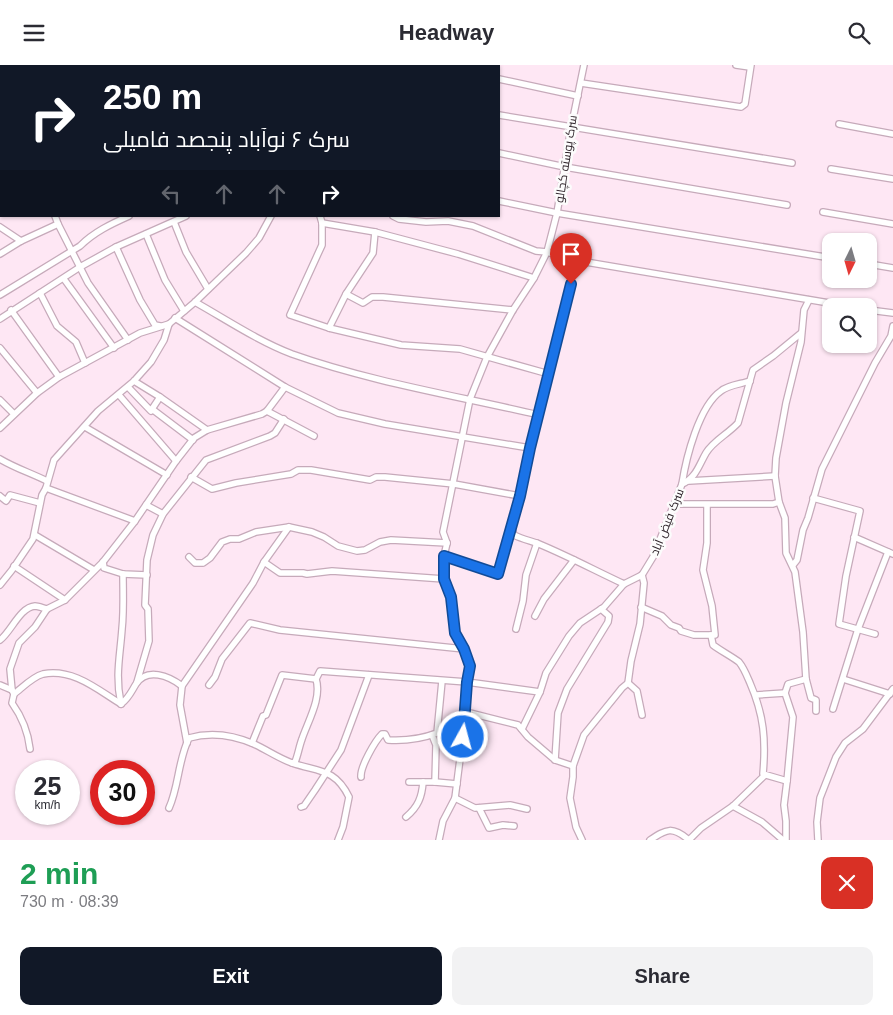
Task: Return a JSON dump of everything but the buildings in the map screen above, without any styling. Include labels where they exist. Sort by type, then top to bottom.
[{"type":"street","name":"سرک پوسته کچالو","points":[[439,840],[443,821],[455,798],[470,666],[464,649],[455,633],[451,597],[444,579],[444,556],[447,543],[443,532],[470,399],[487,357],[512,310],[534,278],[547,253],[557,213],[570,128],[584,65]]},
{"type":"street","points":[[581,83],[741,107],[745,104],[750,66],[736,65]]},
{"type":"street","points":[[500,79],[578,96]]},
{"type":"street","points":[[500,115],[792,163]]},
{"type":"street","points":[[838,124],[893,134]]},
{"type":"street","points":[[500,153],[565,167],[787,205]]},
{"type":"street","points":[[831,169],[893,179]]},
{"type":"street","points":[[500,201],[557,213],[822,257]]},
{"type":"street","points":[[823,212],[893,224]]},
{"type":"street","points":[[56,217],[88,283],[128,340]]},
{"type":"street","points":[[0,295],[80,247],[94,233],[127,217]]},
{"type":"street","points":[[0,319],[11,310],[64,279],[80,267],[116,247],[184,217]]},
{"type":"street","points":[[0,585],[2,577],[14,566],[34,535],[42,495],[46,488],[54,460],[98,411],[128,387],[151,362],[164,340],[169,324],[195,302],[259,238],[270,217]]},
{"type":"street","points":[[320,217],[322,245],[290,315],[329,328],[401,345],[460,349],[549,374]]},
{"type":"street","points":[[395,217],[399,219],[448,221],[473,226],[536,251],[822,302]]},
{"type":"street","points":[[174,222],[186,252],[208,289]]},
{"type":"street","points":[[322,223],[375,232],[458,253],[534,278]]},
{"type":"street","points":[[0,255],[20,241],[58,224]]},
{"type":"street","points":[[0,227],[20,241]]},
{"type":"street","points":[[329,328],[346,294],[373,253],[375,232]]},
{"type":"street","points":[[146,234],[165,280],[184,311]]},
{"type":"street","points":[[116,247],[140,300],[155,325],[161,326]]},
{"type":"street","points":[[444,556],[498,574],[512,529],[530,448],[569,295],[574,259]]},
{"type":"street","points":[[878,266],[893,268]]},
{"type":"street","points":[[64,279],[114,348]]},
{"type":"street","points":[[40,293],[57,325],[76,342],[85,363]]},
{"type":"street","points":[[346,294],[363,303],[372,297],[383,297],[512,310]]},
{"type":"street","points":[[809,300],[804,310],[801,342],[786,403],[776,458],[775,476],[779,502],[785,518],[786,553],[795,572],[803,632],[806,679],[811,698],[816,700],[816,711]]},
{"type":"street","points":[[195,302],[266,342],[292,354],[383,381],[539,415]]},
{"type":"street","points":[[11,310],[59,377]]},
{"type":"street","points":[[877,311],[893,313]]},
{"type":"street","points":[[175,318],[285,387],[338,413],[385,424],[530,448]]},
{"type":"street","points":[[0,428],[37,393],[59,377],[140,333],[169,324]]},
{"type":"street","points":[[793,565],[797,560],[802,530],[808,518],[822,469],[891,336],[893,326]]},
{"type":"street","points":[[682,484],[689,448],[698,425],[710,403],[721,391],[750,381],[753,370],[773,357],[801,333]]},
{"type":"street","points":[[0,348],[37,393]]},
{"type":"street","points":[[134,381],[207,430]]},
{"type":"street","name":"سرک فيض آباد","points":[[642,575],[653,557],[682,484],[689,481],[700,467],[706,452],[738,423],[750,381]]},
{"type":"street","points":[[128,387],[152,410],[193,440]]},
{"type":"street","points":[[30,749],[29,739],[22,718],[12,703],[13,692],[10,669],[19,643],[35,627],[47,609],[65,600],[103,562],[193,440],[207,430],[262,414],[267,411],[285,387]]},
{"type":"street","points":[[119,395],[176,461]]},
{"type":"street","points":[[140,419],[152,410],[160,397]]},
{"type":"street","points":[[0,400],[14,414]]},
{"type":"street","points":[[267,411],[314,436]]},
{"type":"street","points":[[121,704],[128,699],[137,682],[149,641],[148,609],[146,605],[147,560],[153,535],[163,514],[206,460],[275,433],[284,419]]},
{"type":"street","points":[[85,427],[167,475]]},
{"type":"street","points":[[0,459],[47,481]]},
{"type":"street","points":[[191,477],[212,489],[291,474],[298,470],[311,470],[370,480],[376,477],[385,477],[454,484],[520,496]]},
{"type":"street","points":[[689,481],[775,476]]},
{"type":"street","points":[[46,488],[135,521]]},
{"type":"street","points":[[0,496],[6,501],[10,495],[40,503]]},
{"type":"street","points":[[813,498],[860,511],[839,624],[876,634]]},
{"type":"street","points":[[675,505],[773,504],[779,502]]},
{"type":"street","points":[[146,505],[163,514]]},
{"type":"street","points":[[641,607],[662,616],[671,625],[680,627],[681,631],[694,635],[715,635],[712,606],[703,570],[707,543],[707,505]]},
{"type":"street","points":[[189,557],[194,563],[203,563],[210,558],[222,542],[230,539],[239,539],[256,532],[289,527],[312,532],[338,546],[357,551],[365,550],[380,542],[391,540],[447,543]]},
{"type":"street","points":[[187,743],[180,705],[182,686],[289,527]]},
{"type":"street","points":[[512,529],[514,535],[525,541],[536,543],[624,584]]},
{"type":"street","points":[[34,535],[94,570]]},
{"type":"street","points":[[833,709],[858,629],[891,553],[854,537]]},
{"type":"street","points":[[516,629],[526,575],[536,543]]},
{"type":"street","points":[[534,616],[544,599],[574,560]]},
{"type":"street","points":[[103,562],[104,568],[123,574],[147,575]]},
{"type":"street","points":[[264,562],[280,573],[307,574],[332,571],[444,579]]},
{"type":"street","points":[[14,566],[65,600]]},
{"type":"street","points":[[121,704],[117,687],[117,674],[122,629],[123,574]]},
{"type":"street","points":[[522,729],[540,692],[546,673],[569,636],[580,623],[601,609],[624,584],[642,575],[644,583],[640,624],[628,683],[584,735],[573,766],[570,798],[576,827],[582,840]]},
{"type":"street","points":[[0,640],[28,608],[34,606],[47,609]]},
{"type":"street","points":[[559,762],[558,713],[567,689],[608,622],[610,616],[601,609]]},
{"type":"street","points":[[209,685],[215,677],[222,659],[250,623],[280,630],[464,649]]},
{"type":"street","points":[[711,635],[712,645],[739,663],[745,671],[756,695],[763,723],[764,776]]},
{"type":"street","points":[[292,763],[295,762],[319,688],[316,679],[320,671],[467,682],[540,692]]},
{"type":"street","points":[[13,692],[43,674],[64,674],[80,678],[121,704]]},
{"type":"street","points":[[137,682],[153,674],[162,674],[182,686]]},
{"type":"street","points":[[252,743],[263,716],[266,715],[282,675],[316,679]]},
{"type":"street","points":[[301,807],[341,750],[369,675]]},
{"type":"street","points":[[784,840],[786,821],[784,805],[788,781],[793,717],[785,693],[788,684],[806,679]]},
{"type":"street","points":[[818,840],[817,822],[820,798],[836,757],[845,743],[863,729],[891,691],[843,679]]},
{"type":"street","points":[[361,777],[360,773],[365,762],[382,733],[385,734],[388,740],[410,740],[437,733],[442,681]]},
{"type":"street","points":[[628,683],[637,691],[642,715]]},
{"type":"street","points":[[0,685],[13,692]]},
{"type":"street","points":[[756,695],[785,693]]},
{"type":"street","points":[[466,712],[518,725],[528,737],[559,762],[573,766]]},
{"type":"street","points":[[169,808],[175,795],[180,766],[189,738],[214,734],[252,743],[292,763],[326,772],[339,781],[349,797],[343,827],[338,840]]},
{"type":"street","points":[[432,735],[436,745],[435,782]]},
{"type":"street","points":[[764,776],[788,781]]},
{"type":"street","points":[[650,840],[670,829],[675,830],[689,840],[701,828],[733,806],[764,776]]},
{"type":"street","points":[[408,782],[457,784]]},
{"type":"street","points":[[406,817],[412,812],[422,797],[422,782]]},
{"type":"street","points":[[455,798],[480,808],[510,805],[527,809]]},
{"type":"street","points":[[733,806],[762,822],[784,840]]},
{"type":"street","points":[[480,808],[489,828],[503,825],[514,826]]},
{"type":"route","points":[[463,737],[470,666],[464,649],[455,633],[451,597],[444,579],[444,556],[498,574],[512,529],[571,284]]}]
